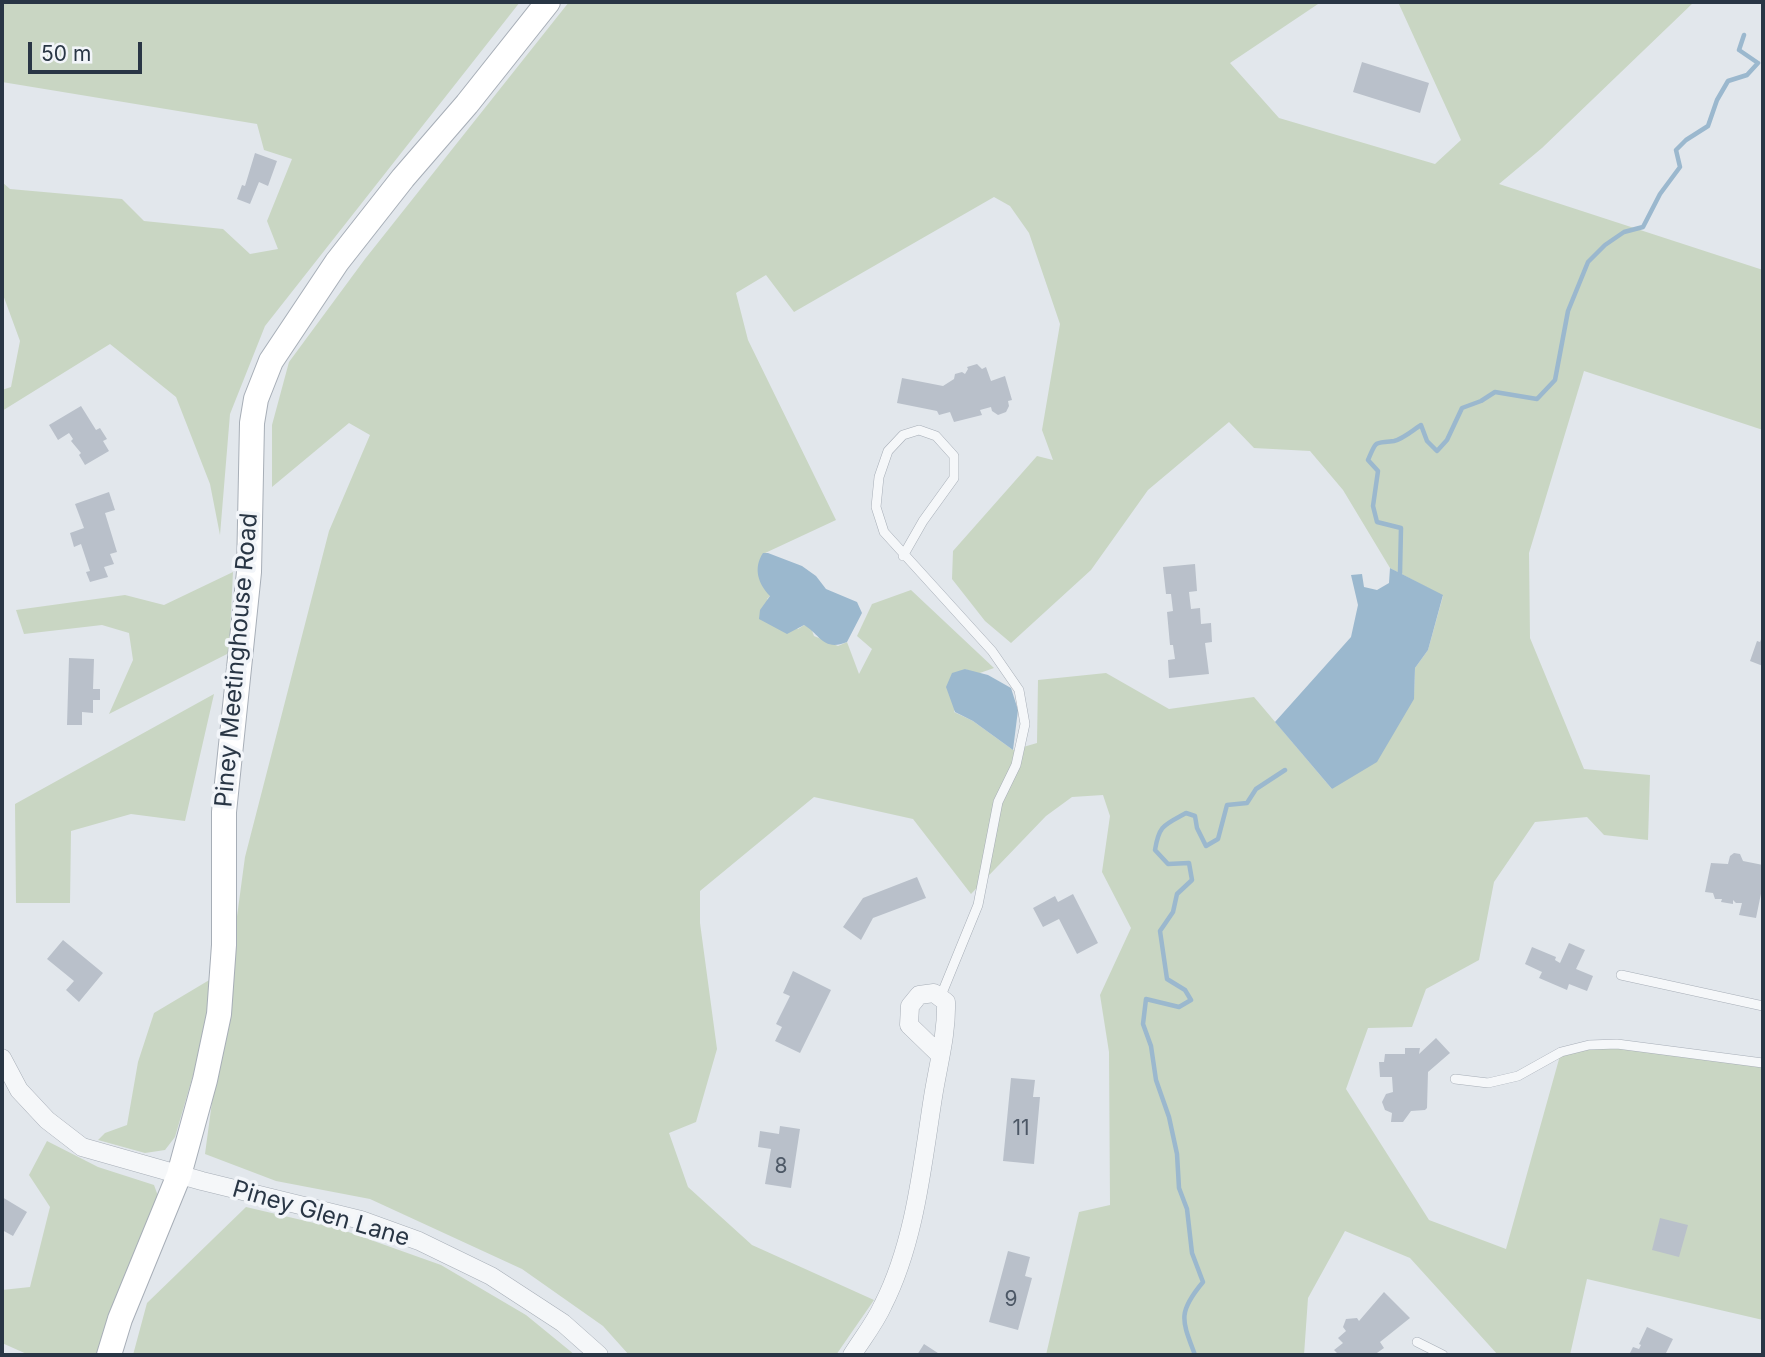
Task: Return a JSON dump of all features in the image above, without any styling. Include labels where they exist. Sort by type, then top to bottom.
[{"type":"main road","name":"Piney Meetinghouse Road","points":[[109,1355],[120,1319],[180,1175],[219,1014],[225,945],[224,812],[249,572],[252,423],[256,399],[271,361],[337,262],[548,2]]},
{"type":"street","points":[[852,1355],[883,1306],[903,1254],[919,1189],[940,1055],[947,1028],[946,1002],[933,993],[919,995],[910,1006],[909,1025],[940,1055]]},
{"type":"street","name":"Piney Glen Lane","points":[[2,1058],[19,1090],[47,1120],[82,1146],[180,1175],[361,1220],[419,1241],[491,1276],[563,1323],[598,1355]]},
{"type":"lane","points":[[903,556],[954,478],[954,456],[936,436],[919,430],[903,435],[888,452],[879,477],[876,507],[884,532],[903,556],[992,651],[1019,690],[1026,724],[1016,765],[998,802],[978,905],[940,998]]},
{"type":"lane","points":[[1621,975],[1763,1006]]},
{"type":"lane","points":[[1455,1079],[1488,1083],[1518,1076],[1561,1052],[1589,1045],[1617,1044],[1763,1063]]},
{"type":"lane","points":[[1417,1342],[1443,1355]]},
{"type":"green space","points":[[2,2],[520,2],[265,326],[230,414],[220,535],[210,484],[176,397],[110,344],[2,411],[2,390],[11,387],[20,341],[2,292],[2,182],[10,189],[122,199],[144,221],[223,229],[250,254],[278,249],[267,221],[292,159],[264,150],[257,124],[2,82]]},
{"type":"green space","points":[[569,2],[1321,2],[1230,63],[1279,118],[1435,164],[1461,140],[1398,2],[1694,2],[1542,148],[1499,184],[1763,270],[1763,430],[1584,371],[1529,553],[1530,638],[1584,769],[1650,775],[1648,840],[1604,835],[1587,817],[1535,822],[1494,882],[1479,960],[1426,989],[1412,1027],[1368,1028],[1346,1089],[1429,1220],[1506,1249],[1561,1052],[1589,1045],[1763,1063],[1763,1320],[1587,1279],[1570,1355],[1498,1355],[1410,1258],[1345,1231],[1308,1298],[1304,1355],[1046,1355],[1079,1212],[1110,1205],[1109,1052],[1100,995],[1131,928],[1102,872],[1110,816],[1103,795],[1072,797],[1046,816],[971,894],[913,819],[814,797],[700,891],[700,923],[717,1049],[696,1122],[669,1133],[688,1187],[752,1245],[874,1300],[836,1355],[629,1355],[603,1326],[522,1269],[370,1199],[276,1181],[205,1154],[245,857],[329,531],[370,435],[349,423],[272,487],[272,425],[289,362],[365,259]],"holes":[[[994,197],[1010,206],[1029,233],[1060,324],[1042,430],[1053,460],[1037,456],[953,551],[952,579],[985,621],[1011,643],[1091,570],[1148,490],[1229,422],[1254,448],[1310,451],[1343,490],[1390,568],[1443,596],[1428,650],[1415,668],[1414,694],[1332,789],[1254,697],[1169,709],[1106,673],[1038,680],[1037,743],[1013,750],[973,721],[954,712],[965,669],[977,674],[994,668],[911,590],[872,604],[857,636],[872,649],[859,674],[847,642],[838,646],[814,636],[811,628],[804,625],[798,629],[767,599],[770,596],[763,554],[836,520],[748,340],[736,293],[766,275],[794,312]]]},
{"type":"green space","points":[[233,572],[229,653],[109,714],[133,660],[129,633],[102,625],[24,634],[16,610],[125,595],[164,605]]},
{"type":"green space","points":[[214,694],[185,821],[131,814],[71,831],[70,903],[16,903],[15,804]]},
{"type":"green space","points":[[211,979],[203,1041],[175,1137],[165,1150],[145,1153],[98,1140],[105,1133],[127,1125],[138,1062],[154,1013]]},
{"type":"green space","points":[[47,1141],[98,1167],[154,1185],[158,1196],[100,1355],[29,1355],[2,1343],[2,1290],[30,1287],[50,1207],[29,1175]]},
{"type":"green space","points":[[246,1207],[340,1229],[441,1265],[526,1315],[575,1355],[133,1355],[147,1303]]},
{"type":"water","points":[[763,553],[802,566],[816,576],[826,589],[857,602],[862,613],[847,642],[832,645],[822,641],[804,625],[787,634],[759,619],[760,610],[770,596],[758,576],[758,564]]},
{"type":"water","points":[[1390,568],[1443,595],[1428,650],[1415,668],[1414,699],[1377,762],[1332,789],[1275,722],[1351,637],[1358,605],[1351,575],[1362,574],[1364,587],[1377,590],[1389,583]]},
{"type":"water","points":[[965,669],[988,675],[1011,688],[1018,710],[1013,750],[973,721],[955,712],[946,687],[952,673]]},
{"type":"building","points":[[1362,62],[1429,83],[1420,113],[1353,92]]},
{"type":"building","points":[[255,153],[277,161],[268,186],[259,182],[250,204],[237,199],[242,185],[245,186]]},
{"type":"building","points":[[977,364],[982,369],[986,367],[991,381],[1005,376],[1012,400],[1008,401],[1006,412],[998,415],[991,407],[980,410],[982,415],[954,422],[950,412],[939,415],[937,411],[897,403],[902,378],[943,386],[954,379],[955,374],[965,374],[967,367]]},
{"type":"building","points":[[81,406],[96,430],[100,428],[107,439],[103,441],[109,451],[85,465],[69,433],[58,440],[49,425]]},
{"type":"building","points":[[109,492],[115,510],[105,513],[117,552],[110,554],[114,564],[104,567],[108,577],[90,582],[86,572],[90,571],[81,544],[74,547],[70,533],[84,528],[75,504]]},
{"type":"building","points":[[1195,564],[1197,591],[1189,592],[1191,609],[1200,608],[1201,624],[1211,623],[1212,642],[1205,643],[1209,674],[1169,678],[1168,660],[1175,659],[1173,645],[1170,645],[1167,612],[1173,611],[1171,594],[1166,594],[1163,567]]},
{"type":"building","points":[[1763,634],[1763,666],[1750,661],[1757,641],[1760,642]]},
{"type":"building","points":[[69,658],[94,659],[93,689],[100,689],[100,700],[93,700],[93,713],[82,712],[82,725],[67,725]]},
{"type":"building","points":[[1734,853],[1740,854],[1743,861],[1763,865],[1763,884],[1756,918],[1739,915],[1742,903],[1733,900],[1733,904],[1721,902],[1722,899],[1715,899],[1713,893],[1705,892],[1711,863],[1728,864]]},
{"type":"building","points":[[917,877],[926,898],[873,918],[861,940],[843,927],[863,898]]},
{"type":"building","points":[[1073,894],[1098,943],[1077,954],[1059,919],[1043,927],[1033,908],[1055,896],[1058,902]]},
{"type":"building","points":[[63,940],[103,973],[79,1002],[66,990],[74,981],[47,959]]},
{"type":"building","points":[[1569,943],[1585,950],[1576,969],[1593,976],[1587,991],[1569,984],[1567,990],[1539,978],[1542,972],[1525,964],[1532,947],[1556,957],[1555,960],[1560,963]]},
{"type":"building","points":[[793,971],[831,990],[800,1053],[775,1041],[782,1027],[776,1024],[790,996],[783,993]]},
{"type":"building","points":[[1436,1038],[1450,1053],[1428,1072],[1427,1108],[1411,1111],[1403,1122],[1391,1122],[1392,1113],[1385,1110],[1382,1102],[1386,1094],[1393,1092],[1392,1077],[1380,1077],[1379,1062],[1384,1062],[1385,1054],[1405,1054],[1405,1048],[1420,1048],[1419,1054]]},
{"type":"building","points":[[1011,1078],[1035,1080],[1033,1097],[1040,1097],[1034,1164],[1003,1161]]},
{"type":"building","points":[[780,1126],[800,1129],[791,1188],[765,1184],[771,1149],[758,1147],[760,1131],[779,1134]]},
{"type":"building","points":[[2,1197],[27,1212],[13,1236],[2,1230]]},
{"type":"building","points":[[1660,1218],[1688,1225],[1679,1257],[1652,1250]]},
{"type":"building","points":[[1008,1251],[1030,1257],[1025,1276],[1032,1278],[1018,1330],[989,1322]]},
{"type":"building","points":[[1384,1292],[1410,1318],[1380,1342],[1384,1348],[1374,1355],[1339,1355],[1334,1350],[1343,1343],[1338,1338],[1346,1331],[1343,1327],[1346,1319],[1357,1318],[1359,1321]]},
{"type":"building","points":[[1647,1327],[1673,1339],[1665,1355],[1629,1355],[1633,1347],[1639,1349]]},
{"type":"building","points":[[924,1344],[941,1355],[917,1355]]},
{"type":"waterway","points":[[1400,573],[1401,528],[1377,522],[1373,506],[1378,471],[1368,460],[1375,446],[1397,440],[1421,425],[1427,441],[1437,451],[1447,440],[1462,408],[1495,392],[1537,399],[1555,380],[1568,311],[1588,262],[1605,245],[1624,232],[1643,227],[1660,194],[1680,167],[1676,150],[1708,126],[1717,100],[1728,81],[1747,75],[1758,63],[1739,50],[1744,35]]},
{"type":"waterway","points":[[1195,1355],[1184,1317],[1189,1302],[1203,1282],[1192,1253],[1187,1209],[1179,1188],[1177,1154],[1169,1117],[1156,1080],[1151,1046],[1143,1024],[1146,999],[1179,1007],[1191,1000],[1185,990],[1167,979],[1160,931],[1173,912],[1177,894],[1192,880],[1189,863],[1168,864],[1155,850],[1161,830],[1186,813],[1195,816],[1197,828],[1206,846],[1218,839],[1227,805],[1247,803],[1256,789],[1285,770]]}]
